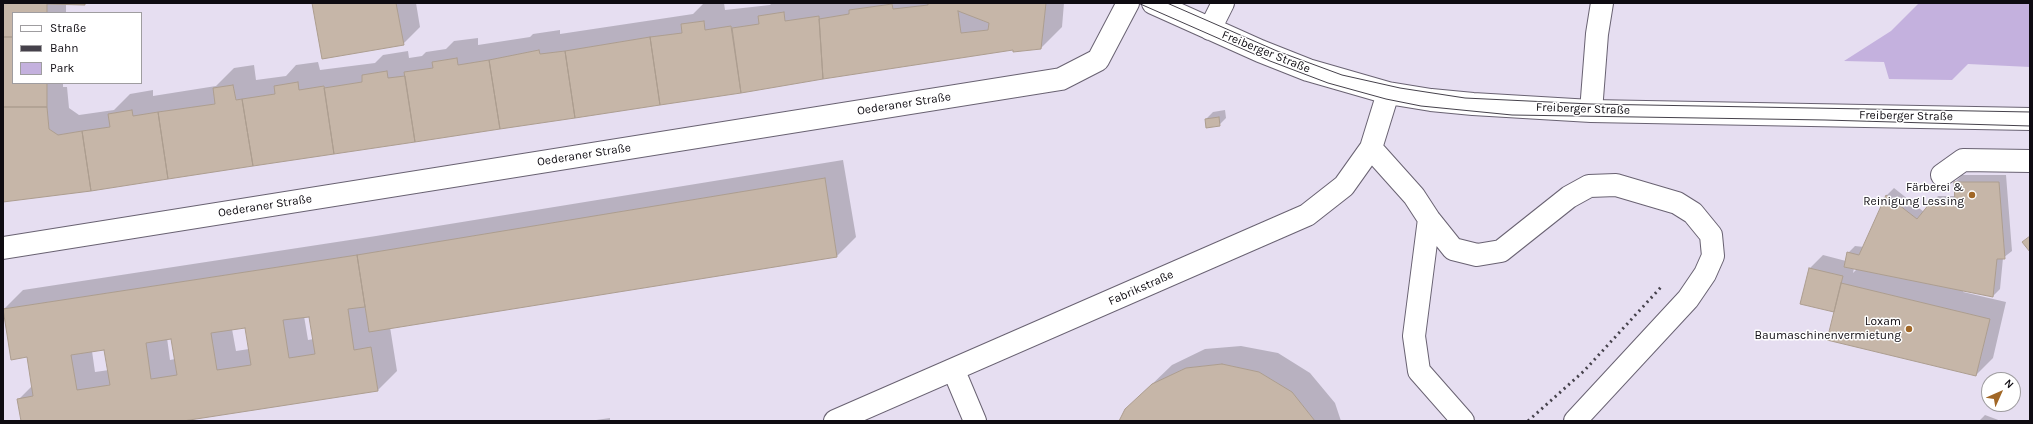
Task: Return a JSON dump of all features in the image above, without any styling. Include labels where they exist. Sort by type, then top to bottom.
[{"type":"street","name":"Oederaner Straße","points":[[3,248],[1061,79],[1098,60],[1128,3]]},
{"type":"street","name":"Freiberger Straße","points":[[1153,3],[1260,51],[1308,70],[1388,93],[1473,104],[1591,111],[2030,119]]},
{"type":"street","points":[[1210,29],[1223,3]]},
{"type":"street","points":[[1591,111],[1597,34],[1602,3]]},
{"type":"street","name":"Fabrikstraße","points":[[835,421],[1306,215],[1344,186],[1371,148],[1388,93]]},
{"type":"street","points":[[1371,148],[1414,196],[1429,219],[1453,249],[1477,255],[1501,251],[1569,196],[1589,186],[1616,185],[1677,203],[1693,213],[1711,234],[1713,256],[1705,274],[1688,299],[1575,421]]},
{"type":"street","points":[[1942,175],[1963,160],[2030,161]]},
{"type":"street","points":[[1429,219],[1414,336],[1419,371],[1463,421]]},
{"type":"street","points":[[954,370],[975,421]]},
{"type":"green space","points":[[1919,3],[2030,3],[2030,67],[1968,64],[1952,80],[1889,79],[1884,62],[1844,61],[1891,31]]},
{"type":"building","points":[[3,3],[85,3],[85,5],[47,4],[47,12],[12,12],[12,37],[3,37]]},
{"type":"building","points":[[312,3],[396,3],[404,45],[322,59]]},
{"type":"building","points":[[928,3],[1046,3],[1041,49],[1013,52],[1013,50],[823,79],[819,19],[849,14],[849,10],[892,4],[893,9],[928,5]],"holes":[[[958,11],[989,23],[988,30],[961,33]]]},
{"type":"building","points":[[784,12],[785,21],[819,16],[823,79],[741,93],[732,28],[759,24],[758,16]]},
{"type":"building","points":[[704,21],[705,30],[731,26],[741,93],[660,105],[650,37],[682,33],[681,24]]},
{"type":"building","points":[[3,37],[12,37],[12,84],[47,84],[47,107],[3,107]]},
{"type":"building","points":[[650,37],[660,105],[575,118],[565,51]]},
{"type":"building","points":[[539,50],[540,54],[565,51],[575,118],[500,129],[489,60]]},
{"type":"building","points":[[457,58],[458,65],[489,60],[500,129],[415,142],[404,72],[433,68],[432,62]]},
{"type":"building","points":[[387,71],[388,78],[405,76],[415,142],[334,154],[324,88],[362,82],[362,75]]},
{"type":"building","points":[[298,82],[299,90],[324,86],[334,154],[253,166],[242,99],[275,94],[274,86]]},
{"type":"building","points":[[233,85],[236,100],[242,99],[253,166],[168,179],[158,112],[215,104],[213,88]]},
{"type":"building","points":[[3,107],[47,107],[49,129],[58,135],[82,131],[91,191],[3,202]]},
{"type":"building","points":[[132,110],[133,116],[158,112],[168,179],[91,191],[82,131],[110,127],[108,114]]},
{"type":"building","points":[[1219,117],[1220,126],[1206,128],[1205,119]]},
{"type":"building","points":[[825,178],[837,257],[369,332],[357,255]]},
{"type":"building","points":[[1954,182],[1999,182],[2005,259],[1997,259],[1993,297],[1844,267],[1847,252],[1859,255],[1886,195],[1917,219],[1930,203],[1955,202]]},
{"type":"building","points":[[2030,236],[2030,252],[2022,242]]},
{"type":"building","points":[[357,255],[365,307],[348,309],[354,350],[371,347],[378,391],[183,421],[21,421],[17,399],[33,396],[27,357],[11,360],[3,309]],"holes":[[[309,317],[315,354],[289,358],[283,320]],[[245,328],[251,365],[217,370],[211,333]],[[171,339],[177,375],[151,379],[146,343]],[[104,350],[110,385],[77,390],[71,355]]]},
{"type":"building","points":[[1809,268],[1843,276],[1834,312],[1800,304]]},
{"type":"building","name":"Loxam Baumaschinenvermietung","points":[[1841,283],[1990,319],[1976,376],[1827,340]]},
{"type":"building","points":[[1222,364],[1259,372],[1292,392],[1315,421],[1119,421],[1125,409],[1152,384],[1186,368]]},
{"type":"tram line","points":[[1138,3],[1270,61],[1328,83],[1386,99],[1421,106],[1512,115],[1825,120],[2030,126]]},
{"type":"tram line","points":[[1167,3],[1277,51],[1342,75],[1400,88],[1465,98],[1591,104],[2030,112]]},
{"type":"railway","points":[[1528,421],[1584,371],[1662,286]]},
{"type":"place","name":"Färberei & Reinigung Lessing","points":[[1972,195]]},
{"type":"place","name":"Loxam Baumaschinenvermietung","points":[[1909,329]]}]
